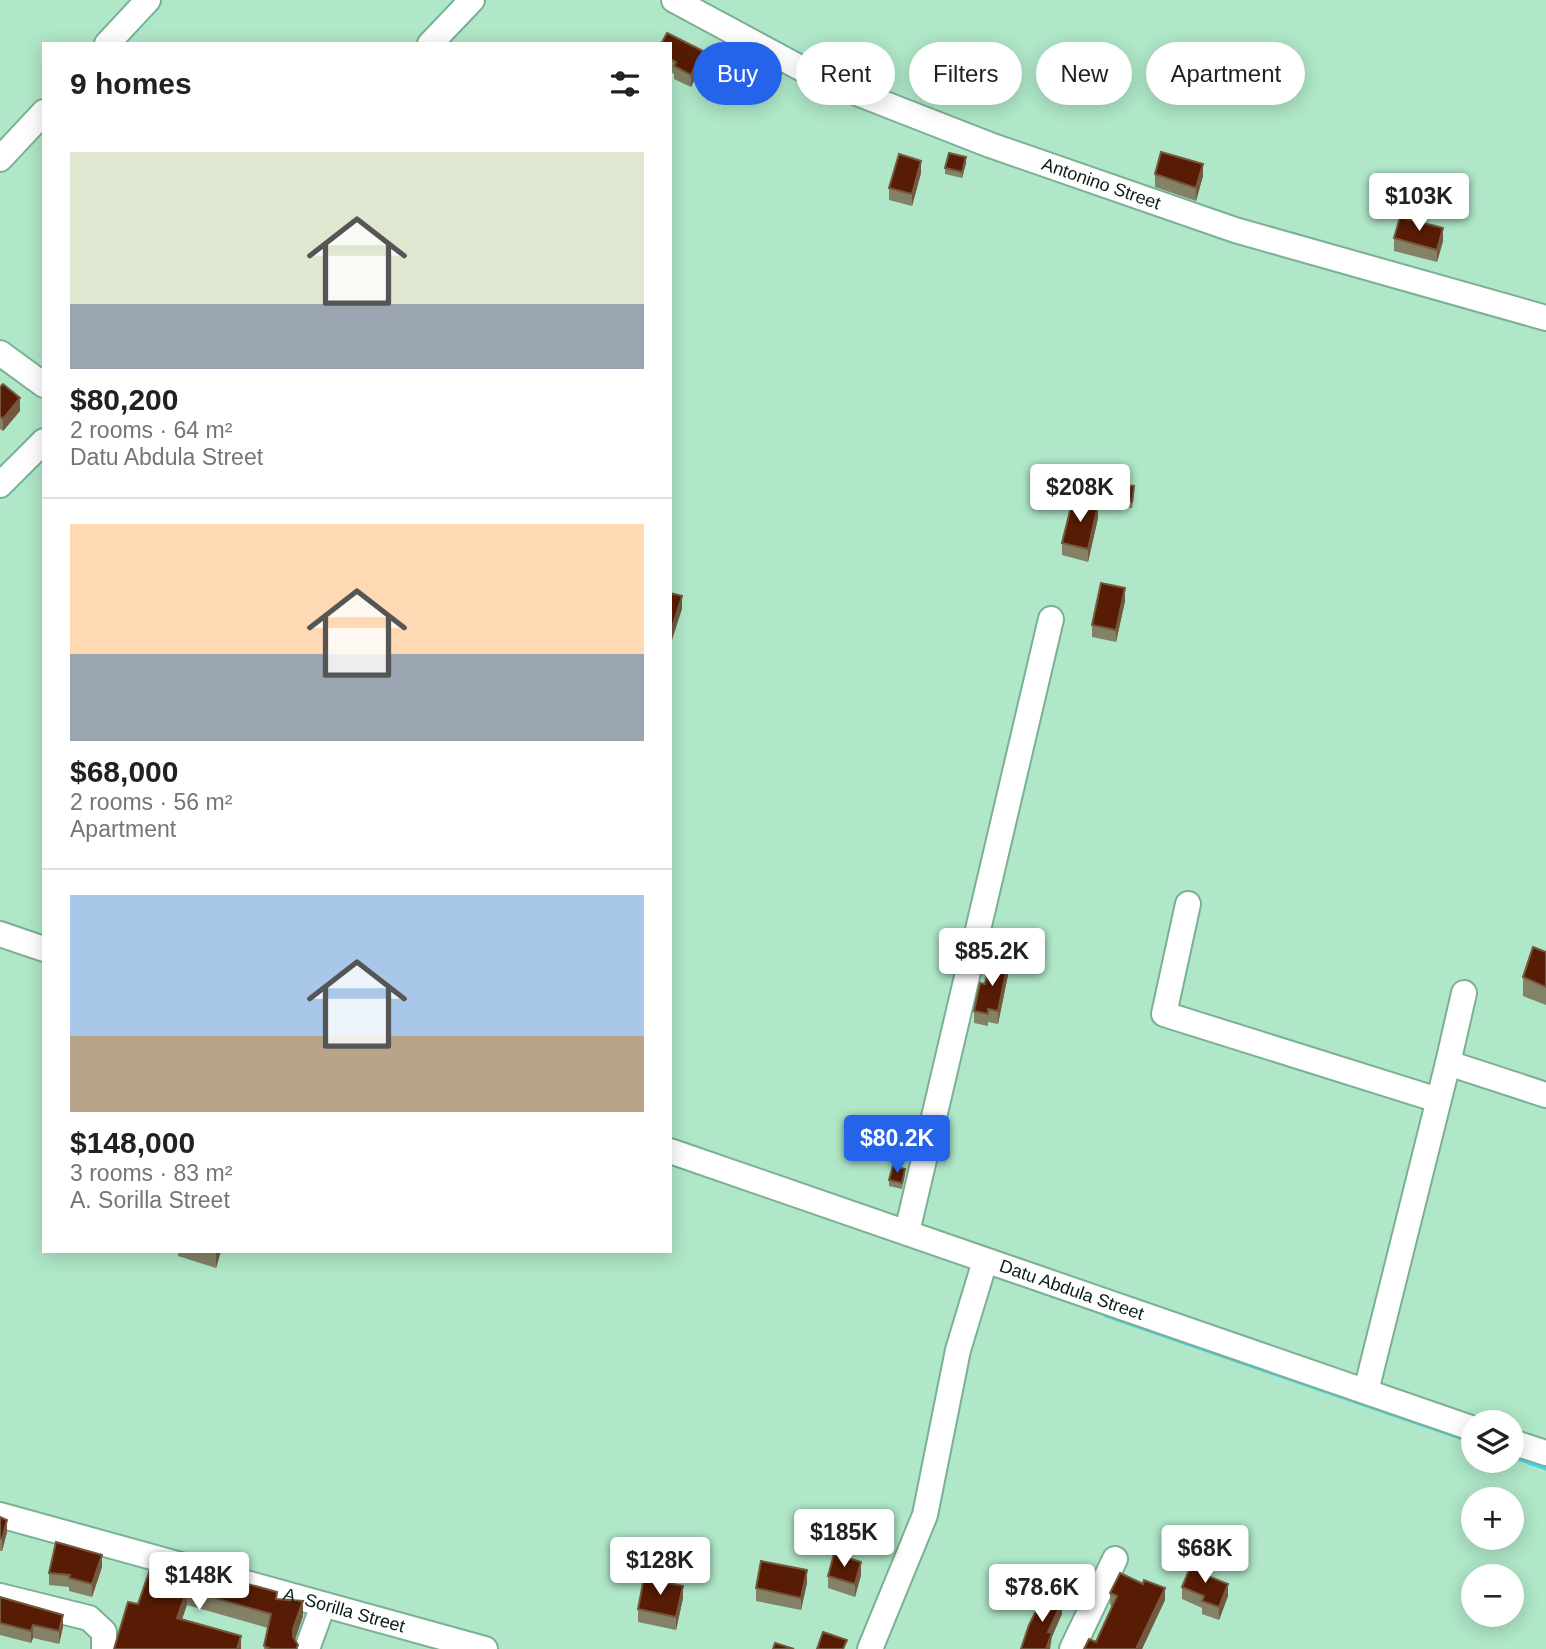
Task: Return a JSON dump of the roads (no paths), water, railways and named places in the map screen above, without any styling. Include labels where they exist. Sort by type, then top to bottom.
[{"type":"street","points":[[109,42],[148,0]]},
{"type":"street","points":[[432,42],[472,0]]},
{"type":"street","name":"Antonino Street","points":[[674,0],[821,79],[990,145],[1235,230],[1546,318]]},
{"type":"street","points":[[0,159],[42,114]]},
{"type":"street","points":[[0,353],[42,384]]},
{"type":"street","points":[[0,485],[42,443]]},
{"type":"street","points":[[907,1232],[1051,619]]},
{"type":"street","points":[[1188,904],[1164,1014],[1438,1100]]},
{"type":"street","points":[[0,934],[42,947]]},
{"type":"street","points":[[1366,1391],[1464,993]]},
{"type":"street","points":[[1448,1063],[1546,1095]]},
{"type":"street","name":"Datu Abdula Street","points":[[672,1152],[1461,1424]]},
{"type":"street","points":[[870,1649],[925,1514],[958,1350],[985,1261]]},
{"type":"street","points":[[1524,1446],[1546,1454]]},
{"type":"street","name":"A. Sorilla Street","points":[[0,1515],[485,1649]]},
{"type":"street","points":[[1072,1649],[1115,1559]]},
{"type":"street","points":[[0,1596],[89,1618],[104,1632],[104,1649]]},
{"type":"street","points":[[307,1649],[323,1605]]},
{"type":"waterway","points":[[1106,1315],[1461,1438]]},
{"type":"waterway","points":[[1524,1460],[1546,1468]]}]
